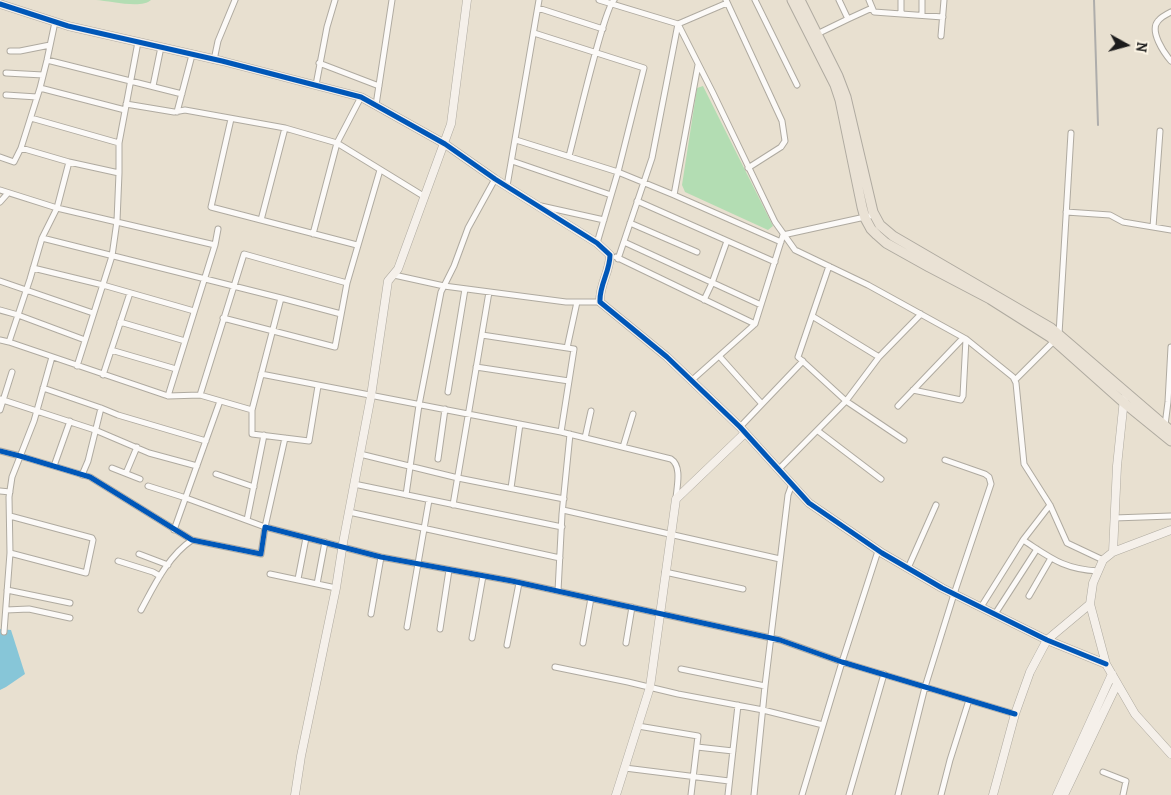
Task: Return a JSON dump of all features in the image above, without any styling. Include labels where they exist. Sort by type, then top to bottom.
[{"type":"main road","points":[[792,0],[838,76],[846,97],[874,215],[880,225],[893,236],[1051,328],[1057,337],[1123,402],[1171,441]]},
{"type":"main road","points":[[800,0],[840,100],[865,218],[871,229],[886,242],[1057,337],[1168,428]]},
{"type":"street","points":[[214,60],[218,41],[235,0]]},
{"type":"street","points":[[316,86],[319,63],[335,0]]},
{"type":"street","points":[[376,105],[392,0]]},
{"type":"street","points":[[295,795],[336,588],[371,396],[388,281],[398,269],[451,124],[467,0]]},
{"type":"street","points":[[507,186],[540,0]]},
{"type":"street","points":[[599,0],[612,2],[678,24],[726,1],[782,121],[785,141],[780,147],[748,168]]},
{"type":"street","points":[[755,0],[797,85]]},
{"type":"street","points":[[839,0],[848,19]]},
{"type":"street","points":[[869,0],[874,12],[942,17]]},
{"type":"street","points":[[901,0],[901,14]]},
{"type":"street","points":[[922,0],[922,15]]},
{"type":"street","points":[[941,36],[944,0]]},
{"type":"street","points":[[569,156],[602,29],[612,2]]},
{"type":"street","points":[[0,7],[361,98],[445,144],[495,179],[597,243],[614,257],[755,324]]},
{"type":"street","points":[[538,8],[602,29]]},
{"type":"street","points":[[814,35],[872,8]]},
{"type":"street","points":[[1171,12],[1158,21],[1155,28],[1159,44],[1171,61]]},
{"type":"street","points":[[0,157],[14,162],[21,148],[48,60],[55,22]]},
{"type":"street","points":[[678,24],[783,235],[795,250],[829,266],[964,338],[1015,380],[1024,464],[1067,543],[1103,560]]},
{"type":"street","points":[[600,302],[599,292],[614,257],[624,242],[652,158],[678,24]]},
{"type":"street","points":[[534,33],[644,68],[618,172],[597,243]]},
{"type":"street","points":[[77,366],[112,256],[119,173],[119,143],[138,42]]},
{"type":"street","points":[[10,51],[50,45]]},
{"type":"street","points":[[152,86],[161,48]]},
{"type":"street","points":[[177,112],[192,55]]},
{"type":"street","points":[[48,60],[182,94]]},
{"type":"street","points":[[319,63],[379,86]]},
{"type":"street","points":[[674,195],[698,64]]},
{"type":"street","points":[[6,73],[43,75]]},
{"type":"street","points":[[40,88],[125,107],[177,112],[185,110],[231,120],[285,128],[337,143],[424,197]]},
{"type":"street","points":[[6,95],[37,97]]},
{"type":"street","points":[[313,234],[337,143],[361,98]]},
{"type":"street","points":[[31,118],[119,143]]},
{"type":"street","points":[[231,120],[211,207],[357,245]]},
{"type":"street","points":[[261,220],[285,128]]},
{"type":"street","points":[[1153,227],[1160,131]]},
{"type":"street","points":[[1015,380],[1057,337],[1071,134]]},
{"type":"street","points":[[516,140],[618,172],[781,242]]},
{"type":"street","points":[[21,148],[69,162],[119,173]]},
{"type":"street","points":[[512,161],[611,195]]},
{"type":"street","points":[[9,342],[42,238],[57,208],[69,162]]},
{"type":"street","points":[[223,318],[335,347],[347,284],[380,170]]},
{"type":"street","points":[[406,495],[419,405],[441,292],[454,266],[468,228],[495,179]]},
{"type":"street","points":[[0,190],[57,208],[215,245]]},
{"type":"street","points":[[0,202],[8,193]]},
{"type":"street","points":[[637,201],[775,262]]},
{"type":"street","points":[[538,205],[604,220]]},
{"type":"street","points":[[1066,212],[1110,215],[1123,222],[1171,230]]},
{"type":"street","points":[[783,235],[874,215]]},
{"type":"street","points":[[630,223],[697,252]]},
{"type":"street","points":[[168,396],[215,245],[218,229]]},
{"type":"street","points":[[691,381],[755,324],[783,235]]},
{"type":"street","points":[[42,238],[341,314]]},
{"type":"street","points":[[704,300],[727,241]]},
{"type":"street","points":[[624,242],[761,305]]},
{"type":"street","points":[[200,395],[244,254],[347,284]]},
{"type":"street","points":[[829,266],[798,357],[846,401],[904,440]]},
{"type":"street","points":[[33,268],[102,284],[194,311]]},
{"type":"street","points":[[394,275],[465,289],[577,302],[600,302],[667,357],[743,430],[809,503],[878,551],[954,594],[1047,640],[1106,664]]},
{"type":"street","points":[[0,281],[93,313]]},
{"type":"street","points":[[448,392],[465,289]]},
{"type":"street","points":[[103,375],[130,292]]},
{"type":"street","points":[[453,505],[489,292]]},
{"type":"street","points":[[281,298],[252,410],[252,434],[309,441],[318,386]]},
{"type":"street","points":[[567,348],[577,302]]},
{"type":"street","points":[[0,310],[85,340]]},
{"type":"street","points":[[779,469],[846,401],[879,357],[920,314]]},
{"type":"street","points":[[812,316],[879,357]]},
{"type":"street","points":[[120,322],[185,341]]},
{"type":"street","points":[[482,335],[574,350],[561,432]]},
{"type":"street","points":[[913,390],[961,400],[963,396],[964,338]]},
{"type":"street","points":[[898,406],[964,338]]},
{"type":"street","points":[[0,340],[168,396],[200,395],[252,410]]},
{"type":"street","points":[[1168,428],[1171,347]]},
{"type":"street","points":[[112,350],[176,369]]},
{"type":"street","points":[[4,632],[10,553],[10,492],[12,476],[37,411],[52,357]]},
{"type":"street","points":[[720,357],[762,404]]},
{"type":"street","points":[[676,498],[743,430],[762,404],[803,361]]},
{"type":"street","points":[[476,367],[569,381]]},
{"type":"street","points":[[0,410],[12,372]]},
{"type":"street","points":[[261,374],[561,432],[671,458],[676,462],[678,467],[676,498],[650,687],[616,795]]},
{"type":"street","points":[[43,388],[118,415],[206,441]]},
{"type":"street","points":[[1113,552],[1124,390]]},
{"type":"street","points":[[2,399],[95,430],[149,453],[196,466]]},
{"type":"street","points":[[174,530],[220,401]]},
{"type":"street","points":[[82,474],[88,461],[101,408]]},
{"type":"street","points":[[438,459],[445,410]]},
{"type":"street","points":[[585,438],[591,411]]},
{"type":"street","points":[[623,447],[633,414]]},
{"type":"street","points":[[54,466],[70,421]]},
{"type":"street","points":[[511,488],[520,424]]},
{"type":"street","points":[[818,431],[881,479]]},
{"type":"street","points":[[558,591],[570,434]]},
{"type":"street","points":[[247,520],[264,435]]},
{"type":"street","points":[[0,452],[90,477],[192,540],[261,554],[265,527],[286,438]]},
{"type":"street","points":[[126,473],[137,447]]},
{"type":"street","points":[[360,454],[458,478],[564,498]]},
{"type":"street","points":[[898,795],[925,687],[954,594],[986,502],[991,480],[985,474],[945,460]]},
{"type":"street","points":[[112,468],[140,479]]},
{"type":"street","points":[[216,474],[254,487]]},
{"type":"street","points":[[354,484],[562,527]]},
{"type":"street","points":[[754,795],[780,560],[788,495],[792,484]]},
{"type":"street","points":[[148,486],[265,527],[381,557],[520,583],[771,638],[842,662],[1015,714]]},
{"type":"street","points":[[0,491],[10,492]]},
{"type":"street","points":[[407,626],[429,500]]},
{"type":"street","points":[[908,568],[936,505]]},
{"type":"street","points":[[981,607],[1023,540],[1049,507]]},
{"type":"street","points":[[563,510],[780,560]]},
{"type":"street","points":[[349,512],[560,558]]},
{"type":"street","points":[[10,516],[92,538],[93,540],[86,573],[10,553]]},
{"type":"street","points":[[1114,518],[1171,516]]},
{"type":"street","points":[[1171,530],[1113,552],[1103,560],[1091,592],[1090,604],[1106,664],[1135,714],[1171,754]]},
{"type":"street","points":[[298,580],[306,538]]},
{"type":"street","points":[[141,610],[168,565],[182,546],[192,540]]},
{"type":"street","points":[[1023,540],[1067,566],[1079,570],[1098,571]]},
{"type":"street","points":[[317,584],[325,542]]},
{"type":"street","points":[[995,614],[1038,549]]},
{"type":"street","points":[[802,795],[878,551]]},
{"type":"street","points":[[139,554],[168,565]]},
{"type":"street","points":[[371,614],[381,557]]},
{"type":"street","points":[[1028,596],[1051,558]]},
{"type":"street","points":[[118,561],[160,576]]},
{"type":"street","points":[[440,629],[449,570]]},
{"type":"street","points":[[665,572],[743,589]]},
{"type":"street","points":[[270,574],[336,588]]},
{"type":"street","points":[[472,638],[483,576]]},
{"type":"street","points":[[507,645],[520,583]]},
{"type":"street","points":[[7,590],[70,603]]},
{"type":"street","points":[[583,643],[591,598]]},
{"type":"street","points":[[993,795],[1015,714],[1030,672],[1047,640],[1090,604]]},
{"type":"street","points":[[626,643],[632,607]]},
{"type":"street","points":[[6,610],[29,609],[70,618]]},
{"type":"street","points":[[555,668],[763,710],[823,725]]},
{"type":"street","points":[[681,669],[765,686]]},
{"type":"street","points":[[849,795],[884,674]]},
{"type":"street","points":[[1057,795],[1112,674]]},
{"type":"street","points":[[1064,795],[1117,684]]},
{"type":"street","points":[[941,795],[969,700]]},
{"type":"street","points":[[728,795],[738,705]]},
{"type":"street","points":[[638,726],[698,736],[691,795]]},
{"type":"street","points":[[697,747],[733,751]]},
{"type":"street","points":[[625,768],[730,781]]},
{"type":"street","points":[[1103,772],[1126,781],[1123,795]]},
{"type":"green space","points":[[96,0],[151,0],[141,4],[125,4]]},
{"type":"green space","points":[[703,86],[773,226],[768,230],[685,192],[682,185],[697,88]]},
{"type":"water","points":[[0,629],[11,630],[25,674],[0,690]]},
{"type":"railway","points":[[1094,0],[1098,125]]},
{"type":"cycle path","points":[[0,4],[68,26],[222,61],[361,97],[445,144],[495,179],[597,243],[610,255],[601,290],[600,302],[667,357],[740,427],[809,503],[882,553],[942,588],[1047,640],[1106,664]]},
{"type":"cycle path","points":[[0,451],[90,477],[192,540],[261,554],[265,527],[381,557],[512,581],[780,640],[842,662],[1015,714]]}]
